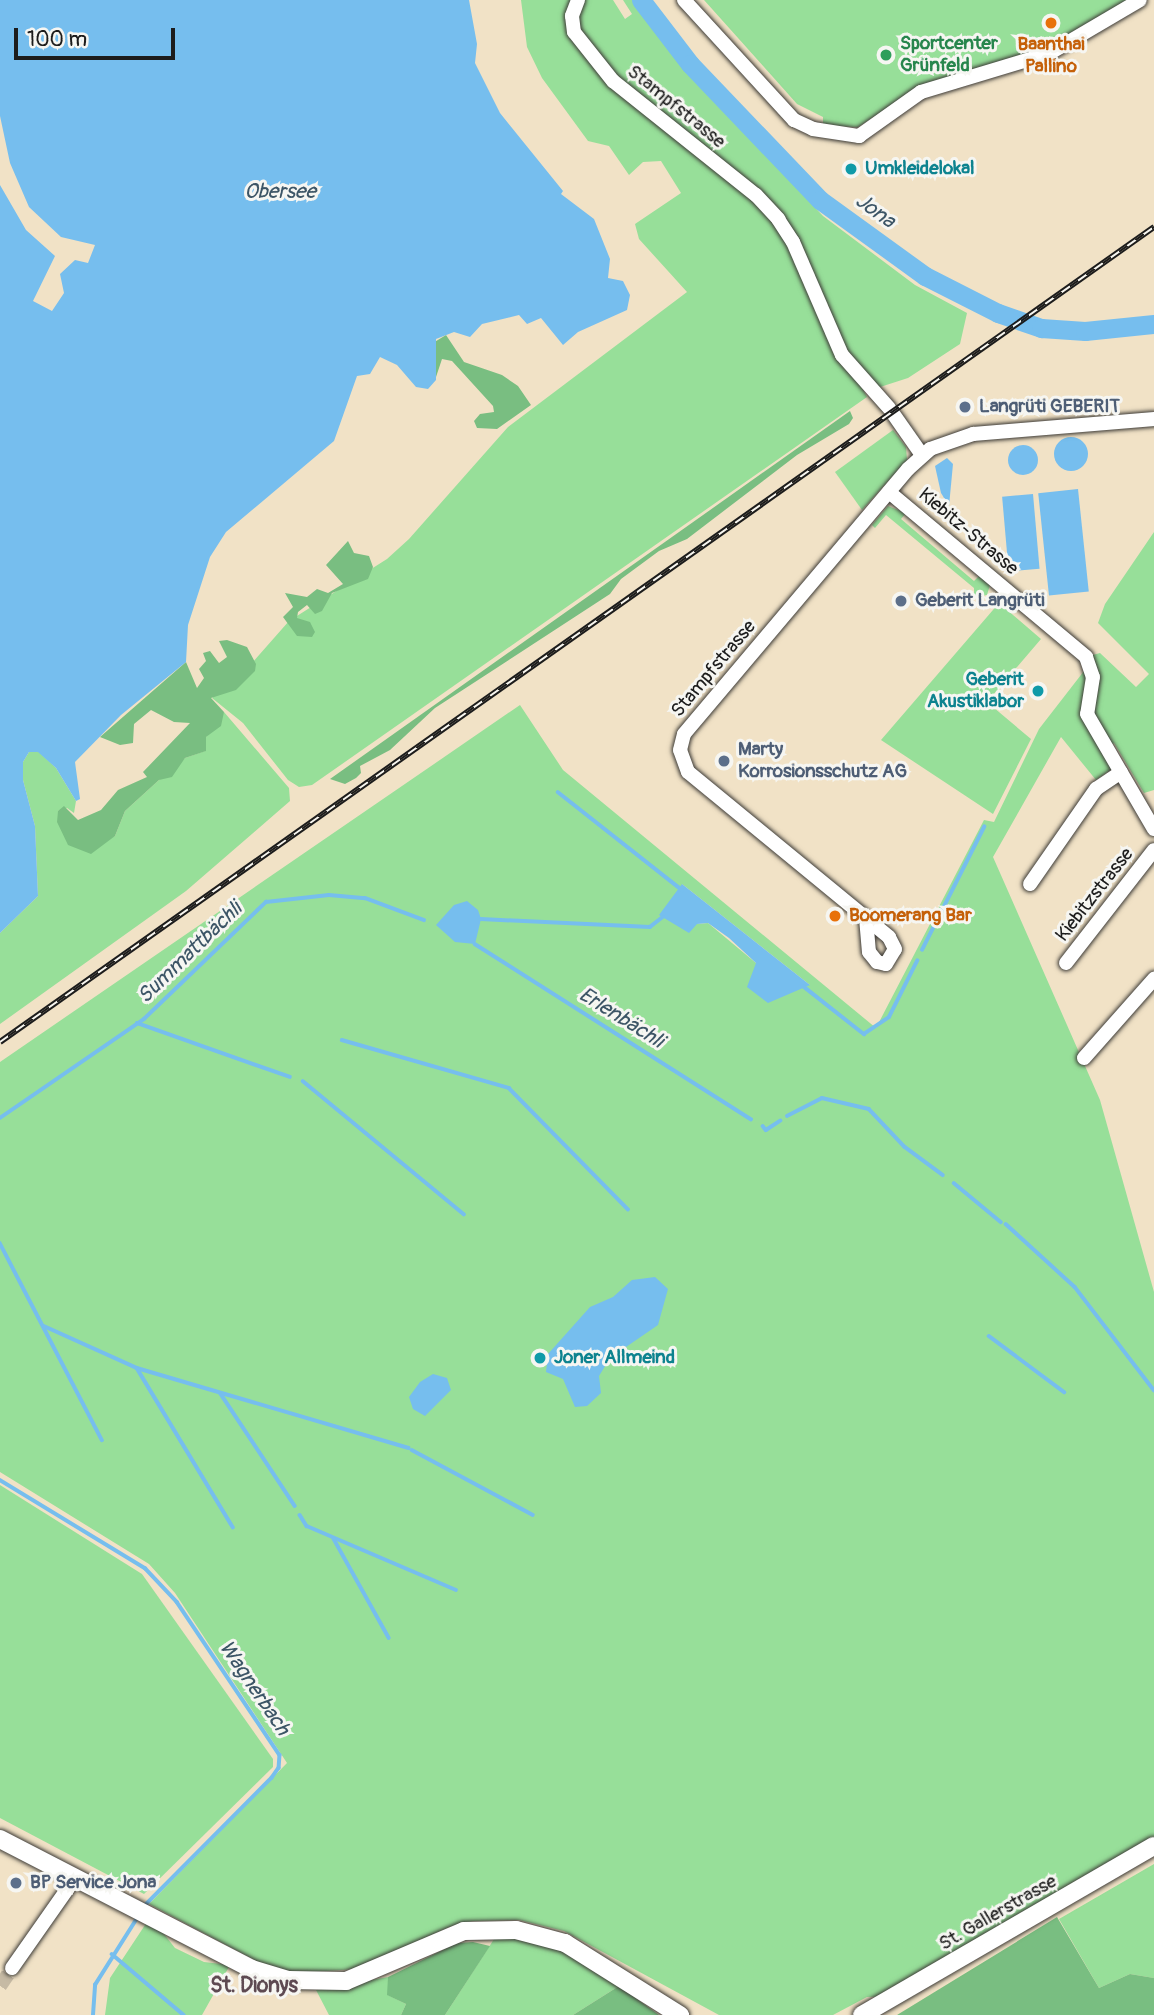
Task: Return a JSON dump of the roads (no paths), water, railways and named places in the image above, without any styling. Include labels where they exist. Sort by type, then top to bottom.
[{"type":"main road","points":[[0,1839],[252,1969],[319,1983],[346,1981],[464,1931],[489,1928],[537,1933],[587,1955],[680,2015]]},
{"type":"main road","name":"St. Gallerstrasse","points":[[862,2015],[1154,1846]]},
{"type":"street","name":"Stampfstrasse","points":[[578,0],[572,16],[575,32],[613,81],[757,195],[778,219],[793,242],[842,355],[891,412],[922,455]]},
{"type":"street","points":[[684,0],[794,120],[813,129],[859,136],[921,92],[1050,53],[1140,0]]},
{"type":"street","name":"Stampfstrasse","points":[[866,918],[700,784],[682,763],[680,750],[684,734],[922,455],[940,443],[973,434],[1154,419]]},
{"type":"street","name":"Kiebitz-Strasse","points":[[888,492],[1086,657],[1093,677],[1087,714],[1121,772]]},
{"type":"street","points":[[1030,884],[1096,789],[1121,772],[1154,829]]},
{"type":"street","name":"Kiebitzstrasse","points":[[1066,962],[1154,850]]},
{"type":"street","points":[[1084,1058],[1154,979]]},
{"type":"street","points":[[12,1968],[75,1878]]},
{"type":"water","name":"Obersee","points":[[0,0],[469,0],[477,44],[475,63],[500,113],[563,191],[561,194],[594,219],[610,259],[608,278],[623,281],[630,295],[627,310],[578,332],[563,345],[541,318],[527,324],[519,315],[482,324],[470,337],[454,332],[436,339],[436,380],[428,389],[416,387],[397,365],[380,357],[370,374],[357,376],[334,441],[226,532],[210,557],[188,625],[186,662],[121,715],[75,762],[80,799],[76,801],[56,768],[38,752],[29,752],[23,762],[23,780],[35,826],[38,896],[0,933],[0,185],[26,230],[55,256],[33,301],[52,311],[64,293],[60,274],[75,260],[88,263],[95,245],[61,237],[29,207],[10,163],[0,116]]},
{"type":"water","points":[[1071,437],[1083,442],[1088,454],[1083,466],[1071,471],[1059,466],[1054,454],[1059,442]]},
{"type":"water","points":[[1023,445],[1034,449],[1038,460],[1034,471],[1023,475],[1012,471],[1008,460],[1012,449]]},
{"type":"water","points":[[947,458],[953,464],[949,506],[941,493],[935,466]]},
{"type":"water","points":[[1078,489],[1089,591],[1049,596],[1038,493]]},
{"type":"water","points":[[1033,494],[1040,569],[1009,571],[1002,497]]},
{"type":"water","points":[[682,884],[810,985],[768,1003],[747,987],[756,963],[729,938],[708,923],[697,924],[689,933],[659,915]]},
{"type":"water","points":[[467,901],[478,910],[481,919],[475,944],[455,942],[436,925],[454,905]]},
{"type":"water","points":[[655,1277],[668,1289],[658,1325],[610,1358],[599,1376],[601,1393],[587,1406],[575,1407],[563,1379],[546,1372],[548,1354],[590,1307],[613,1297],[632,1280]]},
{"type":"water","points":[[433,1374],[447,1378],[451,1390],[425,1416],[413,1409],[409,1397],[420,1382]]},
{"type":"waterway","name":"Jona","points":[[641,0],[690,64],[820,200],[925,276],[998,313],[1041,328],[1085,331],[1154,324]]},
{"type":"waterway","points":[[558,792],[682,890]]},
{"type":"waterway","points":[[922,950],[984,827]]},
{"type":"waterway","name":"Summattbächli","points":[[0,1118],[144,1019],[266,902],[329,895],[365,898],[424,920]]},
{"type":"waterway","points":[[481,919],[650,927],[663,917]]},
{"type":"waterway","name":"Erlenbächli","points":[[475,944],[751,1119]]},
{"type":"waterway","points":[[803,986],[864,1034],[889,1017],[917,961]]},
{"type":"waterway","points":[[137,1023],[290,1077]]},
{"type":"waterway","points":[[342,1040],[509,1088],[628,1209]]},
{"type":"waterway","points":[[303,1081],[464,1214]]},
{"type":"waterway","name":"Erlenbächli","points":[[787,1116],[822,1098],[869,1109],[905,1147],[943,1175]]},
{"type":"waterway","name":"Erlenbächli","points":[[763,1126],[766,1130],[780,1121]]},
{"type":"waterway","name":"Erlenbächli","points":[[954,1183],[1001,1222]]},
{"type":"waterway","name":"Erlenbächli","points":[[1006,1224],[1075,1287],[1154,1390]]},
{"type":"waterway","points":[[0,1243],[102,1440]]},
{"type":"waterway","points":[[44,1326],[137,1368],[408,1448]]},
{"type":"waterway","points":[[989,1336],[1064,1392]]},
{"type":"waterway","points":[[137,1368],[233,1527]]},
{"type":"waterway","points":[[221,1394],[295,1506]]},
{"type":"waterway","points":[[412,1450],[533,1515]]},
{"type":"waterway","name":"Wagnerbach","points":[[0,1480],[145,1568],[177,1602],[280,1755],[279,1768],[272,1778],[145,1906]]},
{"type":"waterway","points":[[300,1515],[307,1526],[456,1590]]},
{"type":"waterway","points":[[334,1539],[389,1638]]},
{"type":"waterway","name":"Wagnerbach","points":[[93,2015],[95,1985],[139,1915]]},
{"type":"waterway","points":[[112,1954],[184,2015]]},
{"type":"tunnel","points":[[0,1986],[12,1968]]},
{"type":"railway","points":[[0,1042],[1154,227]]},
{"type":"place","name":"Baanthai Pallino","points":[[1051,23]]},
{"type":"place","name":"Sportcenter Grünfeld","points":[[886,55]]},
{"type":"place","name":"Umkleidelokal","points":[[851,169]]},
{"type":"place","name":"Langrüti GEBERIT","points":[[965,407]]},
{"type":"place","name":"Geberit Langrüti","points":[[901,601]]},
{"type":"place","name":"Geberit Akustiklabor","points":[[1038,691]]},
{"type":"place","name":"Marty Korrosionsschutz AG","points":[[724,761]]},
{"type":"place","name":"Boomerang Bar","points":[[835,916]]},
{"type":"place","name":"Joner Allmeind","points":[[540,1358]]},
{"type":"place","name":"BP Service Jona","points":[[16,1883]]},
{"type":"district","name":"St. Dionys","points":[[254,1986]]}]
